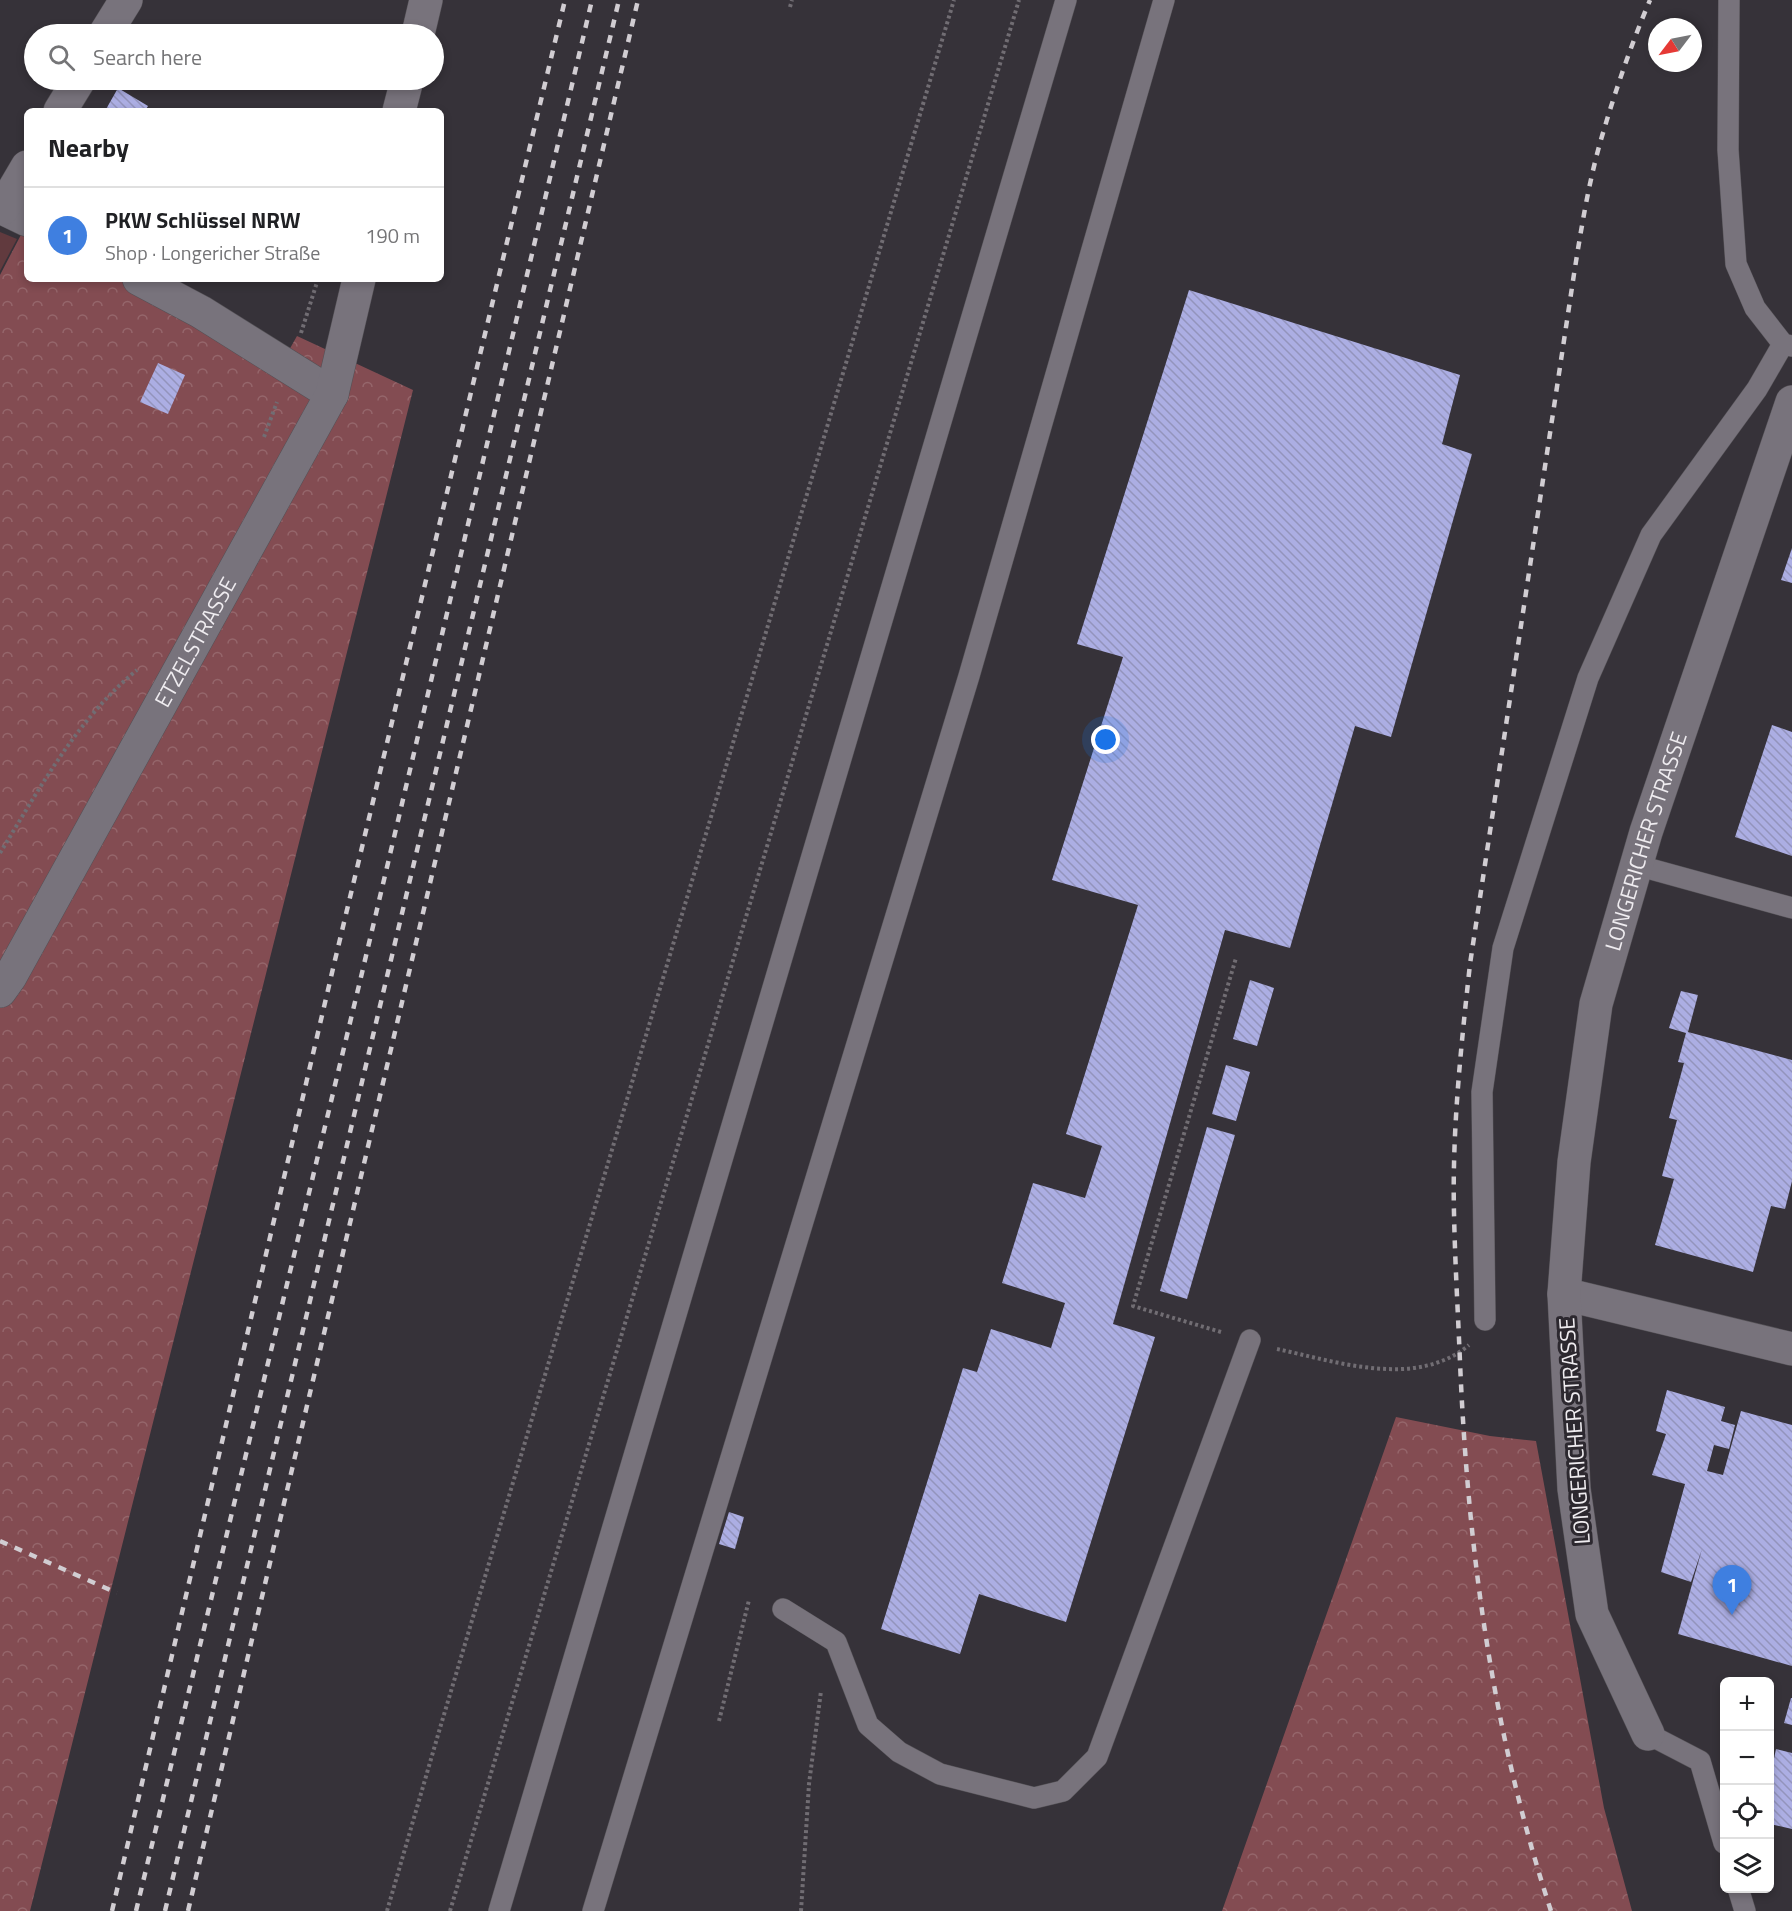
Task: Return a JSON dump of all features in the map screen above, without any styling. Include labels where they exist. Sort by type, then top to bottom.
[{"type":"street","points":[[111,24],[126,0]]},
{"type":"street","points":[[420,24],[426,0]]},
{"type":"street","points":[[62,108],[73,90]]},
{"type":"street","points":[[400,108],[404,90]]},
{"type":"street","points":[[10,212],[24,175]]},
{"type":"street","points":[[145,282],[201,312],[332,394]]},
{"type":"street","name":"ETZELSTRASSE","points":[[0,991],[10,977],[332,394],[358,282]]},
{"type":"street","name":"LONGERICHER STRASSE","points":[[1648,1734],[1592,1614],[1574,1489],[1564,1294],[1574,1162],[1596,1004],[1646,831],[1792,402]]},
{"type":"street","name":"LONGERICHER STRASSE","points":[[1564,1294],[1792,1350]]},
{"type":"lane","points":[[499,1911],[1066,0]]},
{"type":"lane","points":[[593,1911],[969,676],[1164,0]]},
{"type":"lane","points":[[1485,1320],[1482,1092],[1503,948],[1588,678],[1651,535],[1788,345],[1755,308],[1736,264],[1728,150],[1729,0]]},
{"type":"lane","points":[[1636,865],[1792,908]]},
{"type":"lane","points":[[783,1609],[836,1642],[868,1725],[899,1752],[940,1774],[1034,1798],[1063,1791],[1097,1757],[1250,1341]]},
{"type":"lane","points":[[1648,1734],[1700,1761],[1724,1839]]},
{"type":"lane","points":[[1740,1893],[1745,1911]]},
{"type":"path","points":[[790,7],[792,0]]},
{"type":"path","points":[[387,1911],[954,0]]},
{"type":"path","points":[[450,1911],[1019,0]]},
{"type":"path","points":[[261,444],[290,368],[317,282]]},
{"type":"path","points":[[0,853],[42,783],[86,719],[115,688],[138,669]]},
{"type":"path","points":[[1236,958],[1133,1306],[1275,1348],[1354,1365],[1393,1370],[1435,1365],[1452,1357],[1470,1343],[1485,1320]]},
{"type":"path","points":[[719,1721],[749,1600]]},
{"type":"path","points":[[801,1911],[809,1784],[831,1639]]},
{"type":"shaded area","points":[[0,232],[17,239],[0,271]]},
{"type":"green space","points":[[24,229],[24,282],[129,282],[284,359],[297,336],[413,390],[30,1911],[0,1911],[0,275]]},
{"type":"green space","points":[[1396,1417],[1490,1436],[1536,1441],[1604,1808],[1632,1911],[1222,1911]]},
{"type":"building","points":[[117,90],[121,90],[148,106],[147,108],[107,108]]},
{"type":"building","points":[[1189,290],[1460,375],[1442,444],[1472,454],[1391,737],[1355,726],[1290,948],[1225,930],[1113,1324],[1155,1337],[1066,1622],[979,1594],[960,1654],[881,1629],[963,1368],[977,1372],[991,1329],[1051,1348],[1065,1303],[1002,1283],[1033,1183],[1085,1198],[1102,1146],[1066,1134],[1138,905],[1052,880],[1123,657],[1077,644]]},
{"type":"building","points":[[158,363],[185,375],[168,414],[140,402]]},
{"type":"building","points":[[1792,548],[1792,583],[1781,580]]},
{"type":"building","points":[[1772,725],[1792,732],[1792,856],[1735,837]]},
{"type":"building","points":[[1250,980],[1274,988],[1257,1046],[1233,1039]]},
{"type":"building","points":[[1681,991],[1698,995],[1688,1032],[1792,1060],[1792,1181],[1785,1209],[1771,1206],[1753,1272],[1655,1245],[1674,1179],[1662,1176],[1677,1120],[1669,1118],[1684,1063],[1678,1062],[1686,1033],[1669,1028]]},
{"type":"building","points":[[1226,1065],[1250,1072],[1236,1121],[1212,1114]]},
{"type":"building","points":[[1207,1127],[1235,1135],[1187,1299],[1160,1291]]},
{"type":"building","points":[[1667,1390],[1725,1407],[1721,1421],[1735,1425],[1729,1449],[1714,1445],[1707,1471],[1723,1475],[1741,1411],[1792,1425],[1792,1666],[1678,1634],[1702,1549],[1691,1582],[1661,1572],[1685,1484],[1652,1475],[1666,1434],[1656,1431]]},
{"type":"building","points":[[729,1512],[744,1517],[735,1549],[719,1544]]},
{"type":"building","points":[[1792,1698],[1792,1725],[1784,1723]]},
{"type":"building","points":[[1776,1749],[1792,1753],[1792,1829],[1774,1825]]},
{"type":"railway","points":[[112,1911],[335,960],[565,0]]},
{"type":"railway","points":[[136,1911],[361,977],[592,0]]},
{"type":"railway","points":[[165,1911],[619,0]]},
{"type":"railway","points":[[188,1911],[638,0]]},
{"type":"railway","points":[[1551,1911],[1530,1843],[1498,1708],[1477,1571],[1469,1502],[1460,1362],[1454,1213],[1456,1120],[1470,964],[1582,225],[1605,125],[1629,53],[1650,0]]},
{"type":"railway","points":[[0,1541],[117,1593]]},
{"type":"place","name":"PKW Schlüssel NRW","points":[[1732,1615]]}]
